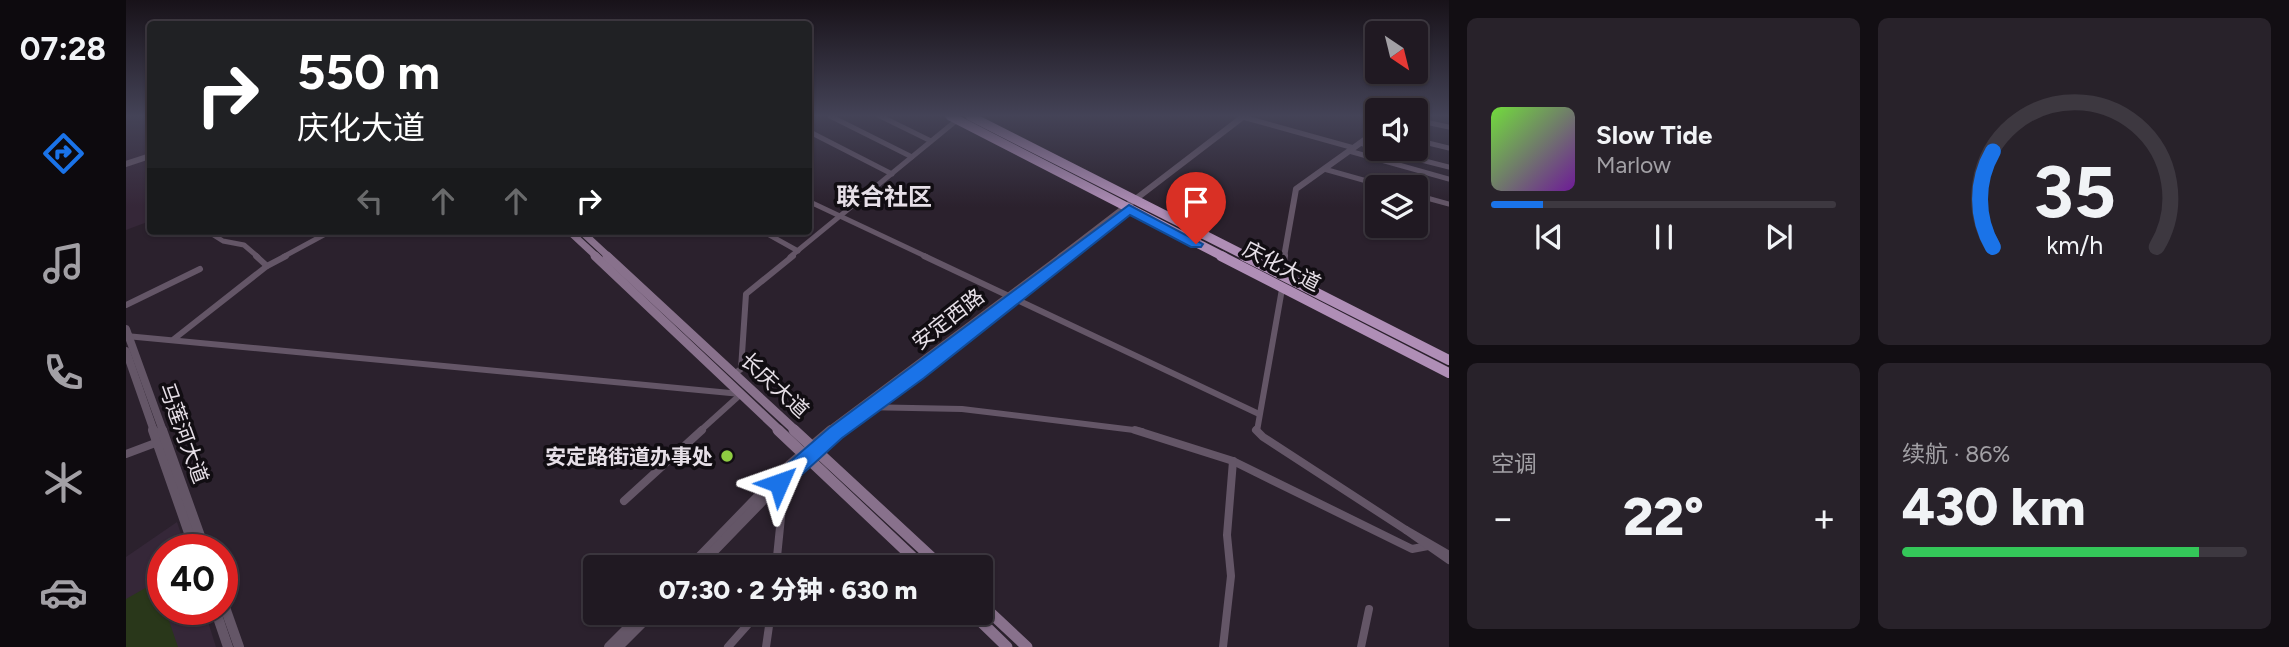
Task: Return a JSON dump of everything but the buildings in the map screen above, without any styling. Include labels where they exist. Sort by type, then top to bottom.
[{"type":"highway","name":"庆化大道","points":[[1011,146],[1281,275],[1449,360]]},
{"type":"highway","name":"庆化大道","points":[[1025,146],[1282,289],[1449,373]]},
{"type":"main road","name":"长庆大道","points":[[573,235],[910,555]]},
{"type":"main road","name":"长庆大道","points":[[585,235],[929,555]]},
{"type":"main road","points":[[993,615],[1027,647]]},
{"type":"main road","points":[[984,625],[1007,647]]},
{"type":"street","points":[[838,146],[892,173]]},
{"type":"street","points":[[890,146],[912,157]]},
{"type":"street","points":[[734,374],[741,369],[746,294],[925,146]]},
{"type":"street","name":"安定西路","points":[[702,555],[805,455],[1207,146]]},
{"type":"street","points":[[1351,146],[1449,179]]},
{"type":"street","points":[[1281,275],[1296,189],[1354,147],[1365,148]]},
{"type":"street","points":[[126,163],[147,156]]},
{"type":"street","points":[[1425,161],[1449,167]]},
{"type":"street","points":[[1324,169],[1365,181]]},
{"type":"street","points":[[1428,198],[1449,204]]},
{"type":"street","points":[[812,203],[1259,414]]},
{"type":"street","points":[[213,235],[223,241],[244,245],[267,266]]},
{"type":"street","points":[[174,339],[267,266],[324,235]]},
{"type":"street","points":[[769,235],[799,251]]},
{"type":"street","points":[[126,305],[200,269]]},
{"type":"street","points":[[1282,289],[1256,430],[1262,437],[1449,557]]},
{"type":"street","points":[[127,333],[741,394]]},
{"type":"street","name":"马莲河大道","points":[[127,333],[199,534]]},
{"type":"street","name":"马莲河大道","points":[[126,351],[190,534]]},
{"type":"street","points":[[624,501],[741,394]]},
{"type":"street","points":[[867,407],[962,410],[1137,430],[1233,461],[1412,549],[1428,546]]},
{"type":"street","points":[[126,454],[158,442]]},
{"type":"street","points":[[1223,647],[1231,576],[1227,535],[1233,461]]},
{"type":"street","points":[[777,555],[782,507],[779,480]]},
{"type":"street","name":"安定西路","points":[[709,555],[779,480]]},
{"type":"street","points":[[1406,530],[1449,557]]},
{"type":"street","points":[[1361,647],[1369,609]]},
{"type":"street","points":[[221,625],[229,647]]},
{"type":"street","points":[[231,625],[239,647]]},
{"type":"street","points":[[609,647],[631,625]]},
{"type":"street","points":[[618,647],[640,625]]},
{"type":"street","points":[[728,647],[747,625]]},
{"type":"street","points":[[766,647],[769,625]]},
{"type":"shaded area","points":[[126,146],[147,146],[147,222],[126,230]]},
{"type":"shaded area","points":[[177,522],[181,534],[160,534]]},
{"type":"shaded area","points":[[147,543],[147,625],[209,625],[216,647],[126,647],[126,557]]},
{"type":"green space","points":[[147,587],[147,625],[170,625],[178,647],[126,647],[126,599]]},
{"type":"place","name":"安定路街道办事处","points":[[727,456]]},
{"type":"district","name":"联合社区","points":[[884,196]]},
{"type":"route","points":[[779,483],[836,433],[918,373],[1129,209],[1196,244]]}]
